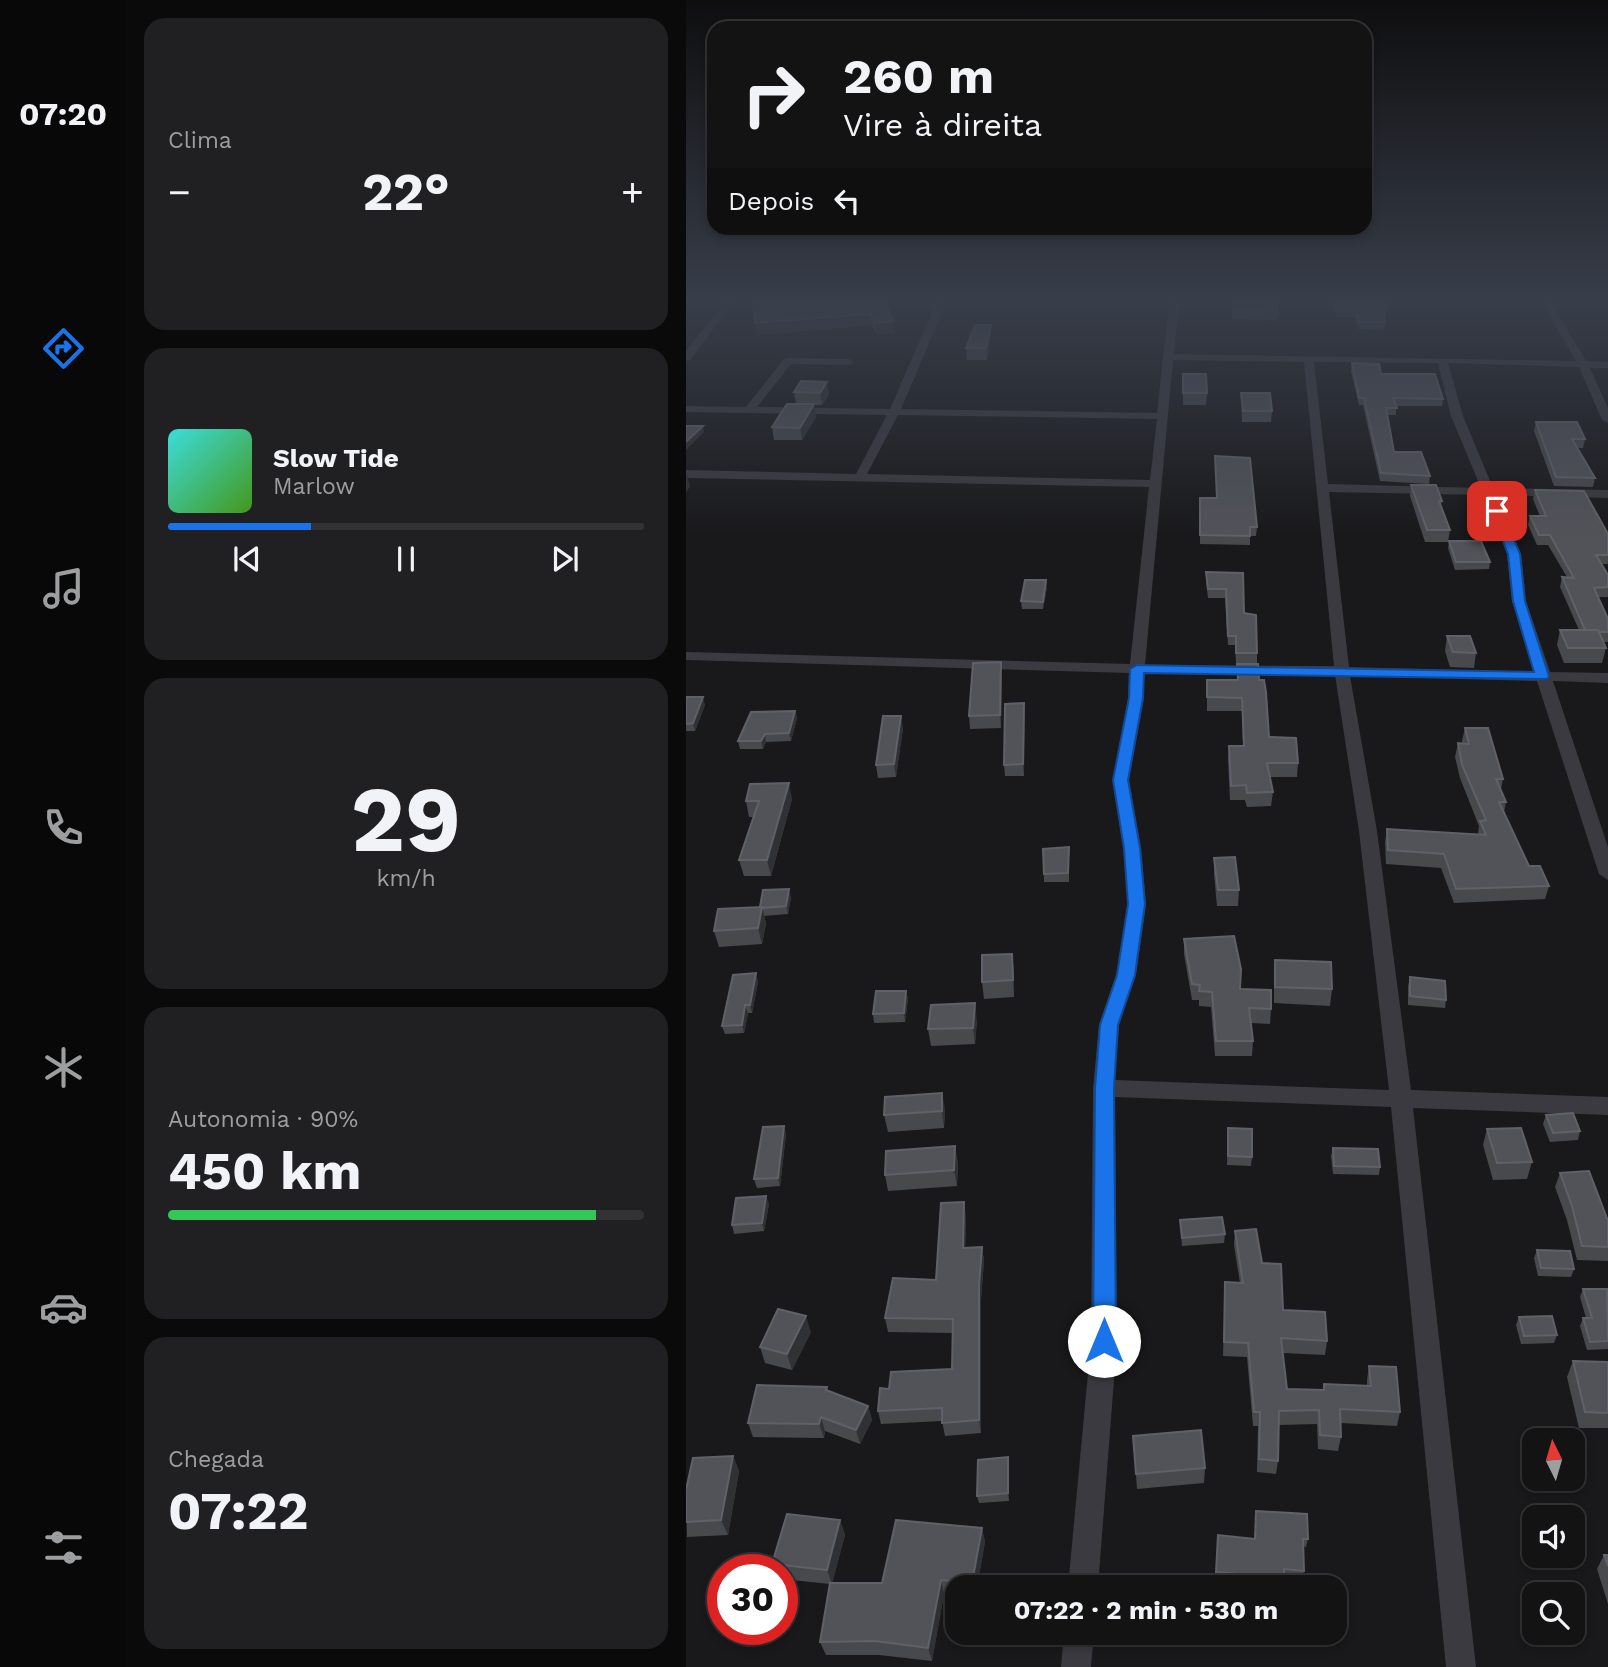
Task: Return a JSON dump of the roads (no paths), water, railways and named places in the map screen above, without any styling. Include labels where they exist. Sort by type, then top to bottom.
[{"type":"street","points":[[748,411],[772,381]]},
{"type":"street","points":[[860,477],[908,381]]},
{"type":"street","points":[[1084,1575],[1104,1341],[1104,1088],[1109,1025],[1126,975],[1137,904],[1132,848],[1121,780],[1136,698],[1166,381]]},
{"type":"street","points":[[1311,381],[1342,671],[1368,831],[1401,1099],[1461,1667]]},
{"type":"street","points":[[1448,381],[1457,416],[1514,554],[1519,601],[1608,874]]},
{"type":"street","points":[[1590,381],[1608,421]]},
{"type":"street","points":[[686,410],[1163,416]]},
{"type":"street","points":[[686,474],[1157,484]]},
{"type":"street","points":[[1322,488],[1608,494]]},
{"type":"street","points":[[686,656],[1137,669],[1608,678]]},
{"type":"street","points":[[1104,1088],[1608,1106]]},
{"type":"street","points":[[1076,1667],[1078,1645]]}]
